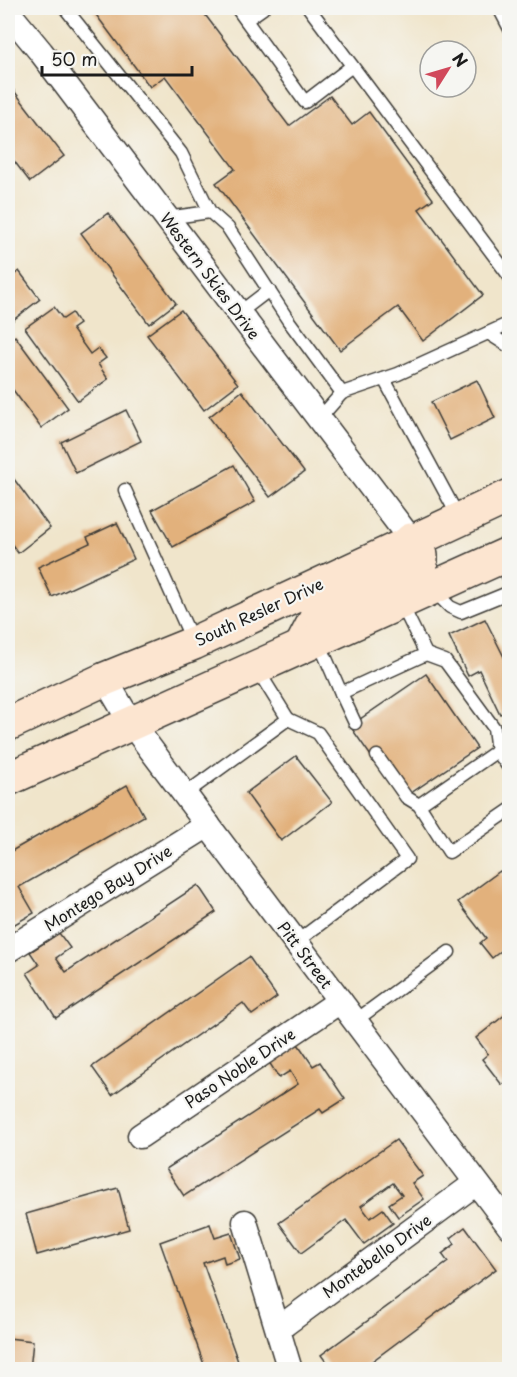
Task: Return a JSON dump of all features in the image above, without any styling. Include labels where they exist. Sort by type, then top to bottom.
[{"type":"main road","name":"South Resler Drive","points":[[8,724],[105,679],[194,643],[411,540],[510,496]]},
{"type":"main road","points":[[310,643],[316,618],[326,610],[422,564],[421,555],[411,540]]},
{"type":"main road","points":[[8,779],[431,588],[506,563]]},
{"type":"street","name":"Western Skies Drive","points":[[8,12],[41,52],[411,540]]},
{"type":"street","name":"Pitt Street","points":[[105,679],[131,723],[510,1227]]},
{"type":"street","name":"Montego Bay Drive","points":[[8,950],[208,825]]},
{"type":"street","name":"Paso Noble Drive","points":[[140,1136],[340,1001]]},
{"type":"street","name":"Montebello Drive","points":[[278,1329],[476,1182]]},
{"type":"street","points":[[244,1222],[290,1370]]},
{"type":"lane","points":[[65,8],[181,153],[210,212],[228,228],[288,320],[342,393]]},
{"type":"lane","points":[[237,8],[305,102],[352,66]]},
{"type":"lane","points":[[246,20],[263,8]]},
{"type":"lane","points":[[309,8],[510,277]]},
{"type":"lane","points":[[499,8],[510,29]]},
{"type":"lane","points":[[166,218],[210,212]]},
{"type":"lane","points":[[239,313],[269,290]]},
{"type":"lane","points":[[319,419],[342,393],[398,375],[510,323]]},
{"type":"lane","points":[[488,333],[510,347]]},
{"type":"lane","points":[[384,379],[459,519]]},
{"type":"lane","points":[[125,490],[194,643]]},
{"type":"lane","points":[[431,588],[450,607],[461,612],[510,592]]},
{"type":"lane","points":[[401,602],[426,654],[445,661],[494,728],[497,751],[510,769]]},
{"type":"lane","points":[[310,643],[341,693],[355,723]]},
{"type":"lane","points":[[341,693],[426,654]]},
{"type":"lane","points":[[255,667],[288,719],[318,733],[407,859],[296,942]]},
{"type":"lane","points":[[185,794],[288,719]]},
{"type":"lane","points":[[420,805],[497,751]]},
{"type":"lane","points":[[377,756],[406,797],[420,805],[449,852],[510,810]]},
{"type":"lane","points":[[355,1021],[449,952]]},
{"type":"building","points":[[91,8],[200,8],[289,126],[330,96],[352,125],[369,112],[433,199],[419,209],[483,295],[423,341],[398,307],[340,350],[216,183],[235,169],[165,76],[150,87]]},
{"type":"building","points":[[8,83],[64,156],[30,182],[8,153]]},
{"type":"building","points":[[108,213],[176,303],[149,324],[81,233]]},
{"type":"building","points":[[19,271],[40,299],[8,324],[8,280]]},
{"type":"building","points":[[54,307],[63,319],[72,313],[79,324],[72,329],[90,354],[98,348],[106,358],[98,364],[108,379],[78,401],[25,328]]},
{"type":"building","points":[[181,310],[238,384],[204,410],[147,335]]},
{"type":"building","points":[[15,336],[68,408],[41,428],[8,383],[8,342]]},
{"type":"building","points":[[477,380],[495,418],[450,440],[431,402]]},
{"type":"building","points":[[242,391],[304,472],[270,497],[209,417]]},
{"type":"building","points":[[126,410],[141,441],[76,473],[61,442]]},
{"type":"building","points":[[234,465],[255,502],[173,547],[152,510]]},
{"type":"building","points":[[8,471],[50,528],[18,553],[8,539]]},
{"type":"building","points":[[117,523],[134,559],[52,597],[38,567],[90,543],[87,537]]},
{"type":"building","points":[[485,619],[510,669],[510,710],[500,714],[479,670],[468,676],[449,636]]},
{"type":"building","points":[[426,674],[477,748],[408,795],[373,759],[350,726]]},
{"type":"building","points":[[296,756],[332,802],[281,841],[246,793]]},
{"type":"building","points":[[127,785],[144,816],[19,887],[34,913],[8,928],[8,853]]},
{"type":"building","points":[[500,871],[510,883],[510,944],[492,958],[480,943],[486,938],[458,902]]},
{"type":"building","points":[[198,885],[216,912],[56,1018],[27,973],[39,965],[30,952],[59,933],[70,948],[56,958],[66,972]]},
{"type":"building","points":[[249,957],[277,997],[252,1015],[243,1003],[112,1095],[92,1067]]},
{"type":"building","points":[[506,1014],[510,1018],[510,1079],[502,1085],[482,1059],[488,1054],[476,1038]]},
{"type":"building","points":[[298,1044],[313,1066],[320,1062],[345,1099],[323,1113],[320,1109],[184,1196],[166,1169],[298,1084],[290,1071],[279,1078],[269,1062]]},
{"type":"building","points":[[396,1140],[423,1176],[412,1183],[424,1199],[398,1217],[389,1204],[402,1195],[393,1183],[361,1206],[370,1218],[383,1209],[393,1223],[364,1244],[346,1220],[301,1253],[279,1223]]},
{"type":"building","points":[[118,1188],[129,1229],[37,1255],[26,1214]]},
{"type":"building","points":[[210,1224],[215,1238],[231,1233],[240,1259],[225,1264],[223,1256],[203,1263],[241,1370],[206,1370],[160,1242]]},
{"type":"building","points":[[465,1227],[496,1269],[360,1370],[332,1370],[321,1355],[448,1262],[442,1254],[455,1244],[451,1238]]},
{"type":"building","points":[[8,1338],[33,1341],[30,1370],[8,1370]]}]
